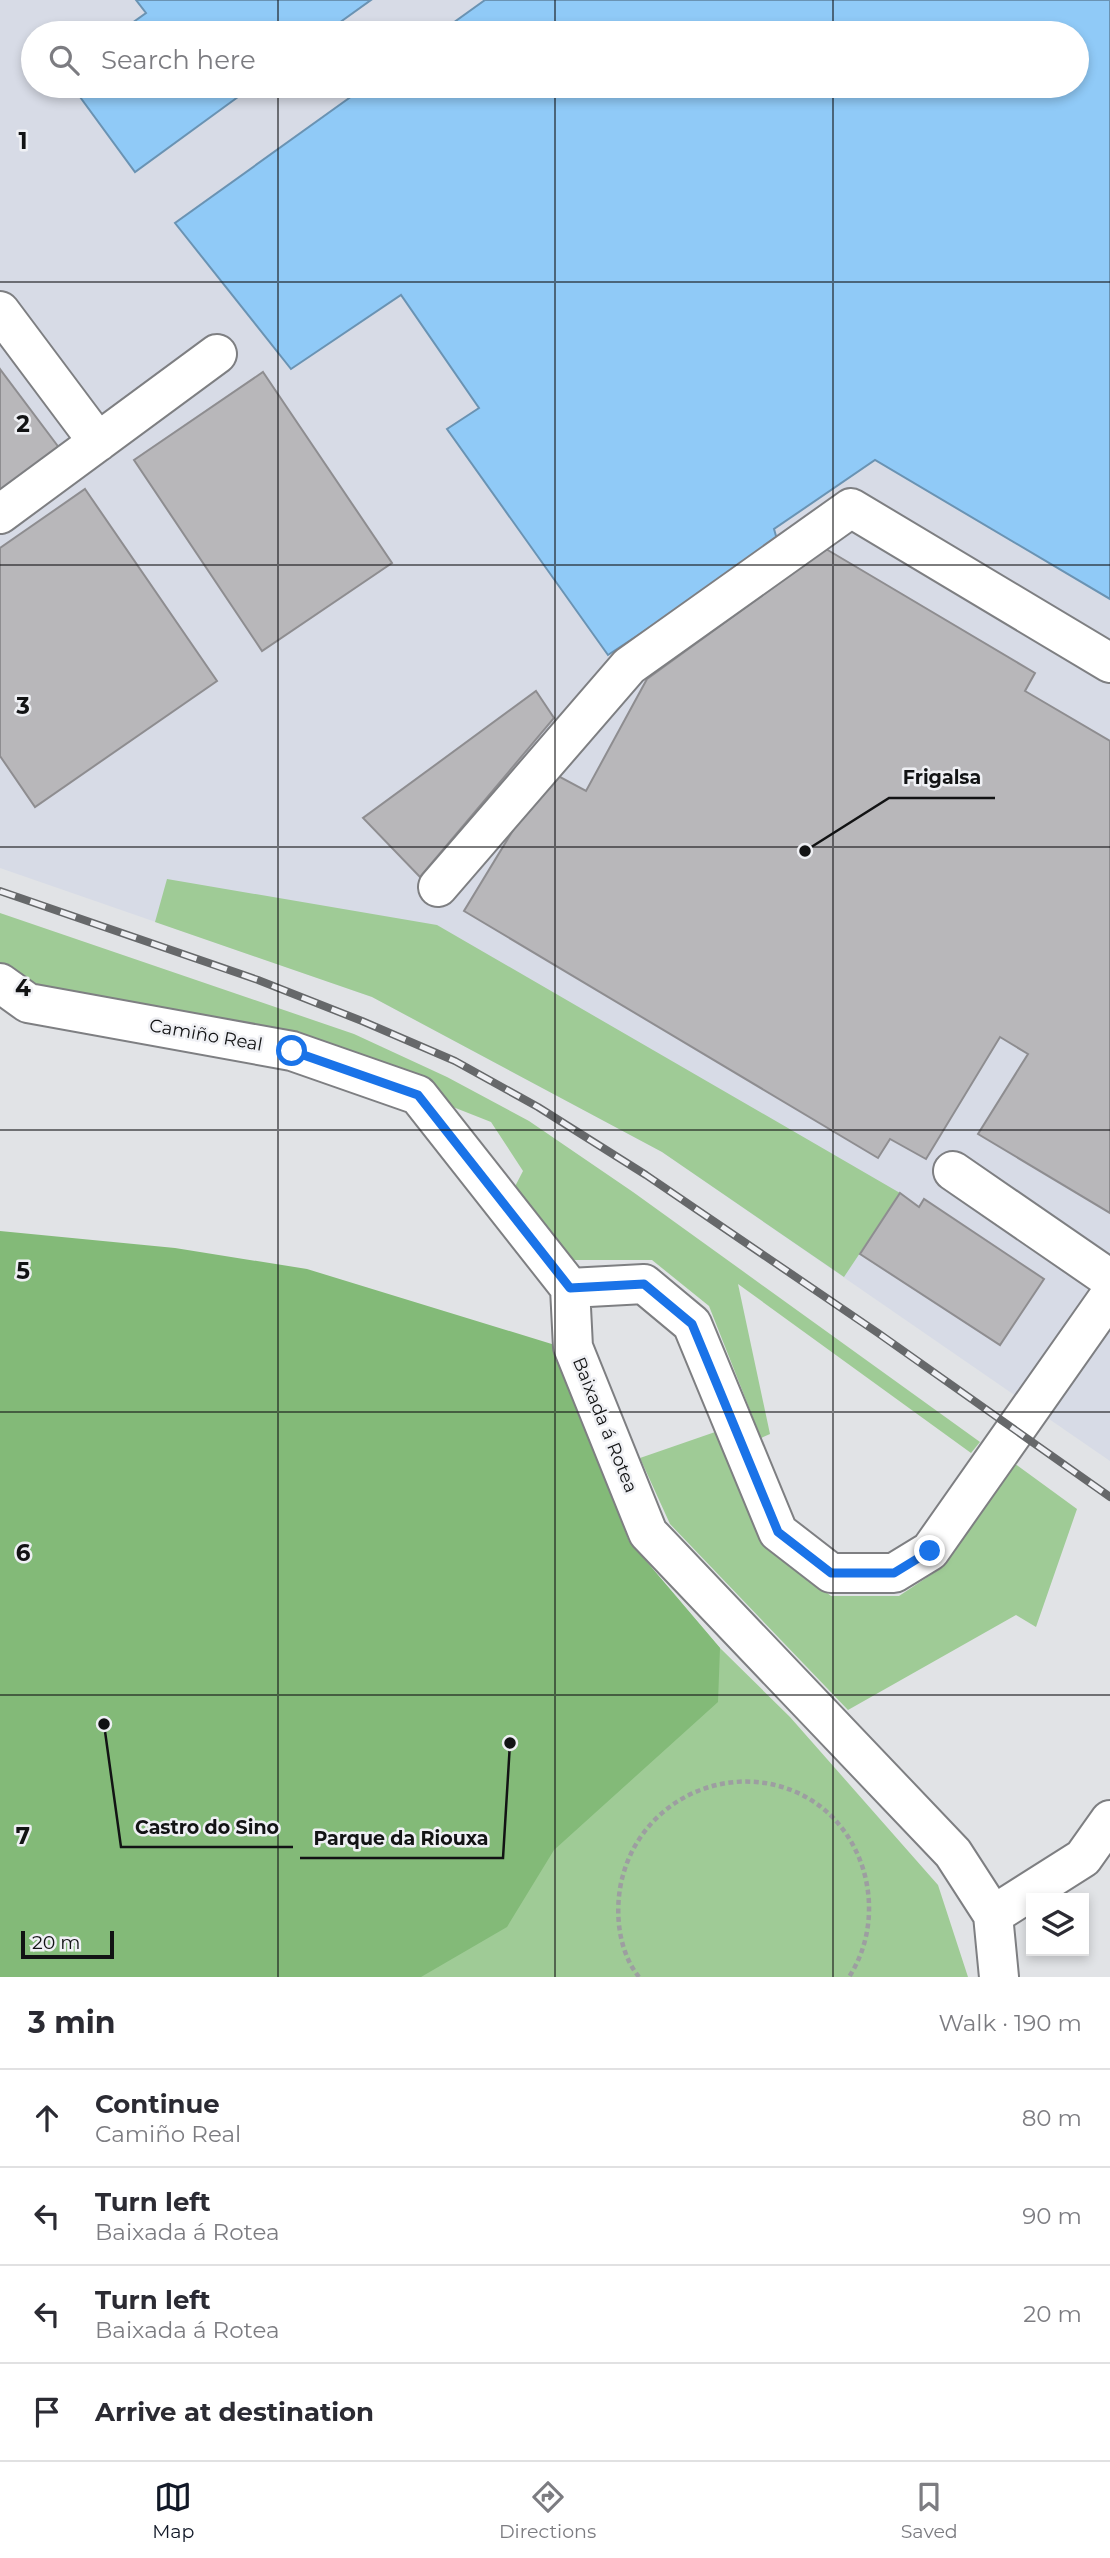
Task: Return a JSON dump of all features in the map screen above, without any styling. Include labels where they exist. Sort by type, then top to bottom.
[{"type":"street","points":[[0,310],[98,442]]},
{"type":"street","points":[[0,514],[218,354]]},
{"type":"street","points":[[438,887],[629,666],[851,508],[1110,663]]},
{"type":"street","name":"Camiño Real","points":[[0,983],[28,1003],[292,1051],[418,1095],[570,1288]]},
{"type":"street","points":[[953,1171],[1110,1279]]},
{"type":"street","points":[[570,1288],[644,1284],[692,1324],[778,1532],[831,1573],[894,1573],[930,1551],[1110,1295]]},
{"type":"street","name":"Baixada á Rotea","points":[[570,1288],[573,1347],[648,1533],[953,1853],[993,1914],[999,1977]]},
{"type":"street","points":[[993,1914],[1083,1858],[1110,1820]]},
{"type":"path","points":[[639,1977],[634,1971],[620,1934],[618,1894],[628,1856],[650,1823],[681,1798],[718,1784],[757,1782],[796,1792],[829,1815],[854,1846],[868,1883],[870,1922],[860,1961],[849,1977]]},
{"type":"shaded area","points":[[0,0],[136,0],[146,13],[135,21],[21,21],[21,98],[81,98],[135,171],[236,98],[349,98],[176,224],[401,295],[479,408],[447,429],[778,543],[773,529],[875,460],[1110,598],[1110,1461],[662,1152],[372,997],[0,868]]},
{"type":"shaded area","points":[[371,0],[485,0],[456,21],[342,21]]},
{"type":"green space","points":[[167,879],[437,925],[900,1193],[844,1277],[662,1152],[372,997],[155,922]]},
{"type":"green space","points":[[0,913],[354,1034],[447,1077],[529,1121],[633,1192],[980,1442],[971,1453],[738,1284],[770,1434],[761,1438],[709,1306],[652,1260],[564,1260],[509,1198],[523,1171],[491,1122],[453,1107],[424,1089],[31,991],[0,970]]},
{"type":"green space","points":[[0,1231],[175,1248],[307,1269],[555,1345],[629,1541],[720,1648],[718,1702],[554,1850],[507,1927],[421,1977],[0,1977]]},
{"type":"green space","points":[[718,1431],[765,1544],[831,1596],[899,1596],[944,1566],[1014,1463],[1077,1509],[1036,1627],[1016,1615],[848,1710],[670,1524],[640,1458]]},
{"type":"green space","points":[[629,1541],[720,1648],[790,1717],[938,1885],[968,1977],[15,1977]]},
{"type":"water","points":[[136,0],[371,0],[342,21],[135,21],[146,13]]},
{"type":"water","points":[[485,0],[1110,0],[1110,599],[875,460],[774,529],[778,543],[608,655],[447,429],[479,408],[401,295],[291,369],[175,223],[349,98],[1089,98],[1089,21],[456,21]]},
{"type":"water","points":[[81,98],[237,98],[135,172]]},
{"type":"building","points":[[0,369],[60,449],[0,492]]},
{"type":"building","points":[[263,372],[392,563],[262,651],[134,460]]},
{"type":"building","points":[[85,489],[217,681],[35,807],[0,756],[0,548]]},
{"type":"building","points":[[826,549],[1035,673],[1025,691],[1110,741],[1110,1213],[978,1134],[1028,1054],[1000,1037],[926,1159],[890,1139],[878,1158],[464,911],[549,771],[586,791],[647,679]]},
{"type":"building","points":[[536,691],[554,718],[420,877],[363,818]]},
{"type":"building","points":[[900,1193],[919,1207],[924,1199],[1044,1279],[1000,1345],[860,1254]]},
{"type":"railway","points":[[0,891],[258,980],[455,1061],[538,1107],[646,1175],[878,1333],[1110,1497]]},
{"type":"place","name":"Frigalsa","points":[[805,851]]},
{"type":"place","name":"Castro do Sino","points":[[104,1724]]},
{"type":"place","name":"Parque da Riouxa","points":[[510,1743]]},
{"type":"route","points":[[292,1051],[418,1095],[570,1288],[644,1284],[692,1324],[778,1532],[831,1573],[894,1573],[930,1551]]}]
